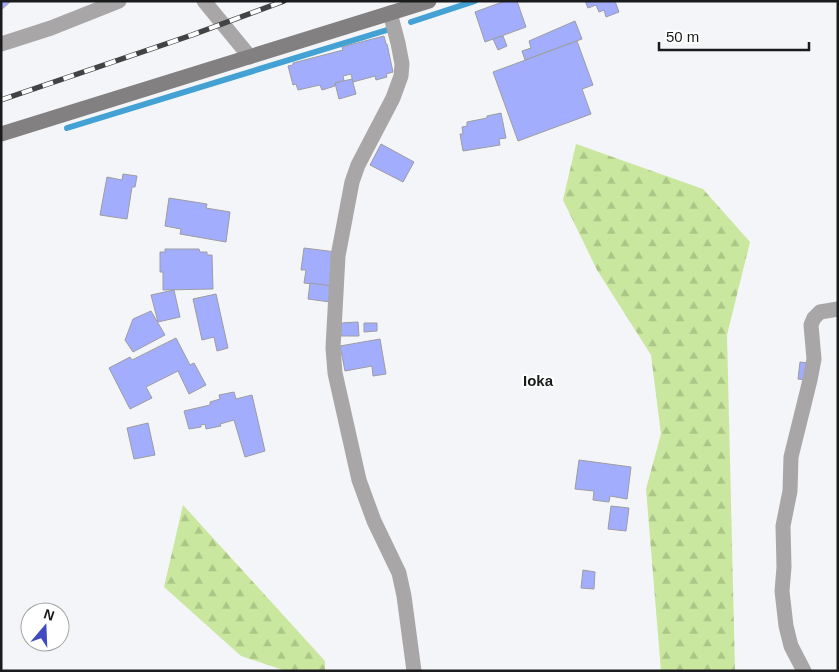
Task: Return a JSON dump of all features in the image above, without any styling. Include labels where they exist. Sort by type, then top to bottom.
[{"type":"street","points":[[1,44],[52,28],[119,1]]},
{"type":"street","points":[[204,1],[250,57]]},
{"type":"street","points":[[1,134],[429,1]]},
{"type":"street","points":[[390,13],[402,64],[401,76],[393,98],[358,165],[352,182],[338,256],[333,348],[334,373],[359,480],[374,520],[399,573],[414,671]]},
{"type":"street","points":[[804,671],[791,646],[786,626],[782,591],[784,567],[783,526],[790,491],[791,457],[814,360],[811,325],[814,318],[820,312],[838,309]]},
{"type":"green space","points":[[576,144],[703,189],[750,242],[727,335],[735,671],[661,671],[646,489],[661,434],[651,355],[597,270],[563,200]]},
{"type":"green space","points":[[183,505],[325,661],[325,671],[286,671],[241,656],[164,587]]},
{"type":"building","points":[[1,1],[11,1],[1,10]]},
{"type":"building","points":[[505,1],[517,1],[526,27],[485,42],[475,12]]},
{"type":"building","points":[[585,1],[615,1],[619,12],[606,17],[604,10],[599,12],[596,5],[588,8]]},
{"type":"building","points":[[575,21],[582,39],[525,60],[522,51],[531,48],[529,41]]},
{"type":"building","points":[[384,36],[393,72],[386,74],[387,77],[376,80],[375,76],[353,82],[351,74],[343,76],[344,81],[335,83],[335,86],[322,90],[320,85],[298,90],[296,84],[293,85],[288,66],[293,65],[293,63],[343,50],[342,47]]},
{"type":"building","points":[[503,36],[507,46],[498,50],[493,39]]},
{"type":"building","points":[[577,41],[593,85],[582,89],[591,114],[518,141],[493,72]]},
{"type":"building","points":[[352,79],[356,94],[339,99],[335,83]]},
{"type":"building","points":[[501,113],[506,138],[499,139],[500,145],[463,151],[460,134],[463,134],[462,127],[467,126],[467,122]]},
{"type":"building","points":[[381,144],[414,162],[403,182],[370,165]]},
{"type":"building","points":[[123,174],[137,176],[135,187],[132,187],[127,219],[100,215],[107,177],[122,180]]},
{"type":"building","points":[[169,198],[207,204],[206,208],[230,212],[226,242],[180,234],[181,229],[165,226]]},
{"type":"building","points":[[304,248],[336,252],[332,286],[304,283],[306,270],[301,270]]},
{"type":"building","points":[[165,249],[199,249],[200,252],[207,252],[207,255],[212,255],[213,289],[163,290],[163,272],[160,272],[160,252],[165,252]]},
{"type":"building","points":[[310,283],[332,286],[330,302],[308,299]]},
{"type":"building","points":[[174,290],[180,317],[158,322],[151,295]]},
{"type":"building","points":[[216,294],[228,348],[217,351],[214,337],[202,340],[193,299]]},
{"type":"building","points":[[151,311],[165,335],[133,352],[125,340],[133,319]]},
{"type":"building","points":[[358,322],[359,336],[341,336],[341,323]]},
{"type":"building","points":[[364,323],[377,323],[377,331],[364,332]]},
{"type":"building","points":[[176,338],[190,365],[194,363],[206,385],[189,394],[178,371],[146,387],[152,398],[130,409],[109,368],[130,357],[132,360]]},
{"type":"building","points":[[380,339],[386,374],[373,376],[372,366],[345,371],[340,346]]},
{"type":"building","points":[[800,362],[808,363],[807,380],[798,379]]},
{"type":"building","points":[[234,392],[236,399],[252,395],[265,451],[245,457],[234,420],[220,424],[221,426],[206,429],[205,424],[201,425],[201,427],[189,429],[184,411],[210,405],[210,402],[220,399],[219,395]]},
{"type":"building","points":[[148,423],[155,455],[134,459],[127,428]]},
{"type":"building","points":[[579,460],[631,467],[627,499],[610,496],[609,502],[593,500],[594,491],[575,489]]},
{"type":"building","points":[[611,506],[629,508],[626,531],[608,529]]},
{"type":"building","points":[[583,570],[595,572],[594,589],[581,588]]},
{"type":"waterway","points":[[411,22],[475,1]]},
{"type":"waterway","points":[[67,128],[387,30]]},
{"type":"railway","points":[[1,100],[192,35],[284,1]]},
{"type":"district","name":"Ioka","points":[[538,380]]}]
